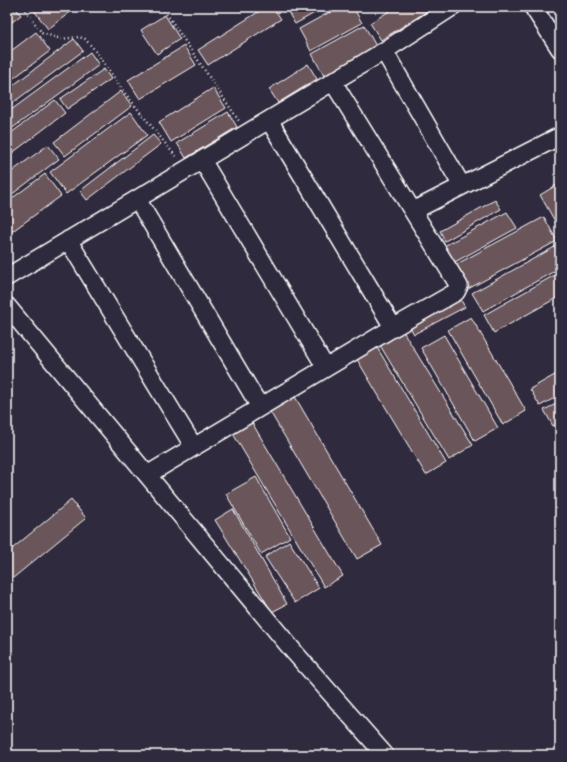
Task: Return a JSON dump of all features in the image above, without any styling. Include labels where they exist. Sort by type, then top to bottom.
[{"type":"street","points":[[7,277],[333,82],[452,7]]},
{"type":"street","points":[[533,7],[560,49]]},
{"type":"street","points":[[384,51],[462,186]]},
{"type":"street","points":[[148,475],[393,327],[456,292],[459,286],[333,82]]},
{"type":"street","points":[[269,120],[393,327]]},
{"type":"street","points":[[413,211],[560,136]]},
{"type":"street","points":[[202,160],[326,368]]},
{"type":"street","points":[[137,199],[260,407]]},
{"type":"street","points":[[68,240],[194,447]]},
{"type":"street","points":[[7,306],[295,653],[385,755]]},
{"type":"path","points":[[23,7],[42,33],[61,39],[79,37],[85,39],[186,170]]},
{"type":"path","points":[[162,7],[247,133]]},
{"type":"building","points":[[8,7],[15,7],[21,15],[7,26]]},
{"type":"building","points":[[35,7],[77,7],[48,29],[33,9]]},
{"type":"building","points":[[266,7],[273,7],[281,19],[208,65],[198,50]]},
{"type":"building","points":[[285,7],[325,7],[295,24]]},
{"type":"building","points":[[339,7],[353,7],[362,23],[311,51],[299,29]]},
{"type":"building","points":[[396,7],[427,7],[429,10],[381,40],[370,23]]},
{"type":"building","points":[[165,15],[180,39],[157,54],[141,30]]},
{"type":"building","points":[[364,25],[376,46],[324,76],[312,54]]},
{"type":"building","points":[[36,32],[50,51],[7,83],[7,54]]},
{"type":"building","points":[[74,39],[83,51],[7,107],[7,90]]},
{"type":"building","points":[[184,46],[196,65],[140,99],[128,80]]},
{"type":"building","points":[[90,52],[99,65],[7,132],[7,113]]},
{"type":"building","points":[[308,64],[317,79],[278,103],[269,89]]},
{"type":"building","points":[[104,69],[111,79],[67,109],[60,99]]},
{"type":"building","points":[[213,88],[226,108],[171,142],[159,122]]},
{"type":"building","points":[[121,91],[132,106],[65,156],[54,142]]},
{"type":"building","points":[[55,100],[65,113],[7,157],[7,136]]},
{"type":"building","points":[[131,112],[147,135],[66,194],[50,172]]},
{"type":"building","points":[[228,112],[237,127],[186,158],[177,143]]},
{"type":"building","points":[[153,135],[161,144],[87,200],[80,191]]},
{"type":"building","points":[[48,145],[59,159],[7,198],[7,175]]},
{"type":"building","points":[[45,174],[61,196],[7,235],[7,202]]},
{"type":"building","points":[[560,183],[560,230],[540,195]]},
{"type":"building","points":[[495,200],[501,209],[445,241],[440,231]]},
{"type":"building","points":[[507,212],[517,228],[453,263],[444,246]]},
{"type":"building","points":[[544,217],[557,241],[468,289],[455,265]]},
{"type":"building","points":[[560,244],[560,268],[483,311],[472,293]]},
{"type":"building","points":[[560,272],[560,296],[494,333],[484,315]]},
{"type":"building","points":[[459,297],[465,307],[414,334],[408,324]]},
{"type":"building","points":[[471,317],[526,411],[503,425],[448,330]]},
{"type":"building","points":[[401,328],[473,445],[449,460],[378,342]]},
{"type":"building","points":[[444,335],[498,428],[475,441],[421,348]]},
{"type":"building","points":[[375,344],[446,463],[426,475],[355,356]]},
{"type":"building","points":[[560,372],[560,395],[540,406],[530,389]]},
{"type":"building","points":[[294,395],[382,545],[357,559],[269,410]]},
{"type":"building","points":[[560,402],[560,423],[553,426],[544,410]]},
{"type":"building","points":[[251,421],[343,576],[324,587],[232,432]]},
{"type":"building","points":[[256,477],[290,537],[261,554],[226,494]]},
{"type":"building","points":[[71,500],[86,518],[7,583],[7,553]]},
{"type":"building","points":[[233,509],[287,604],[272,612],[215,520]]},
{"type":"building","points":[[289,541],[319,588],[295,603],[265,557]]}]
